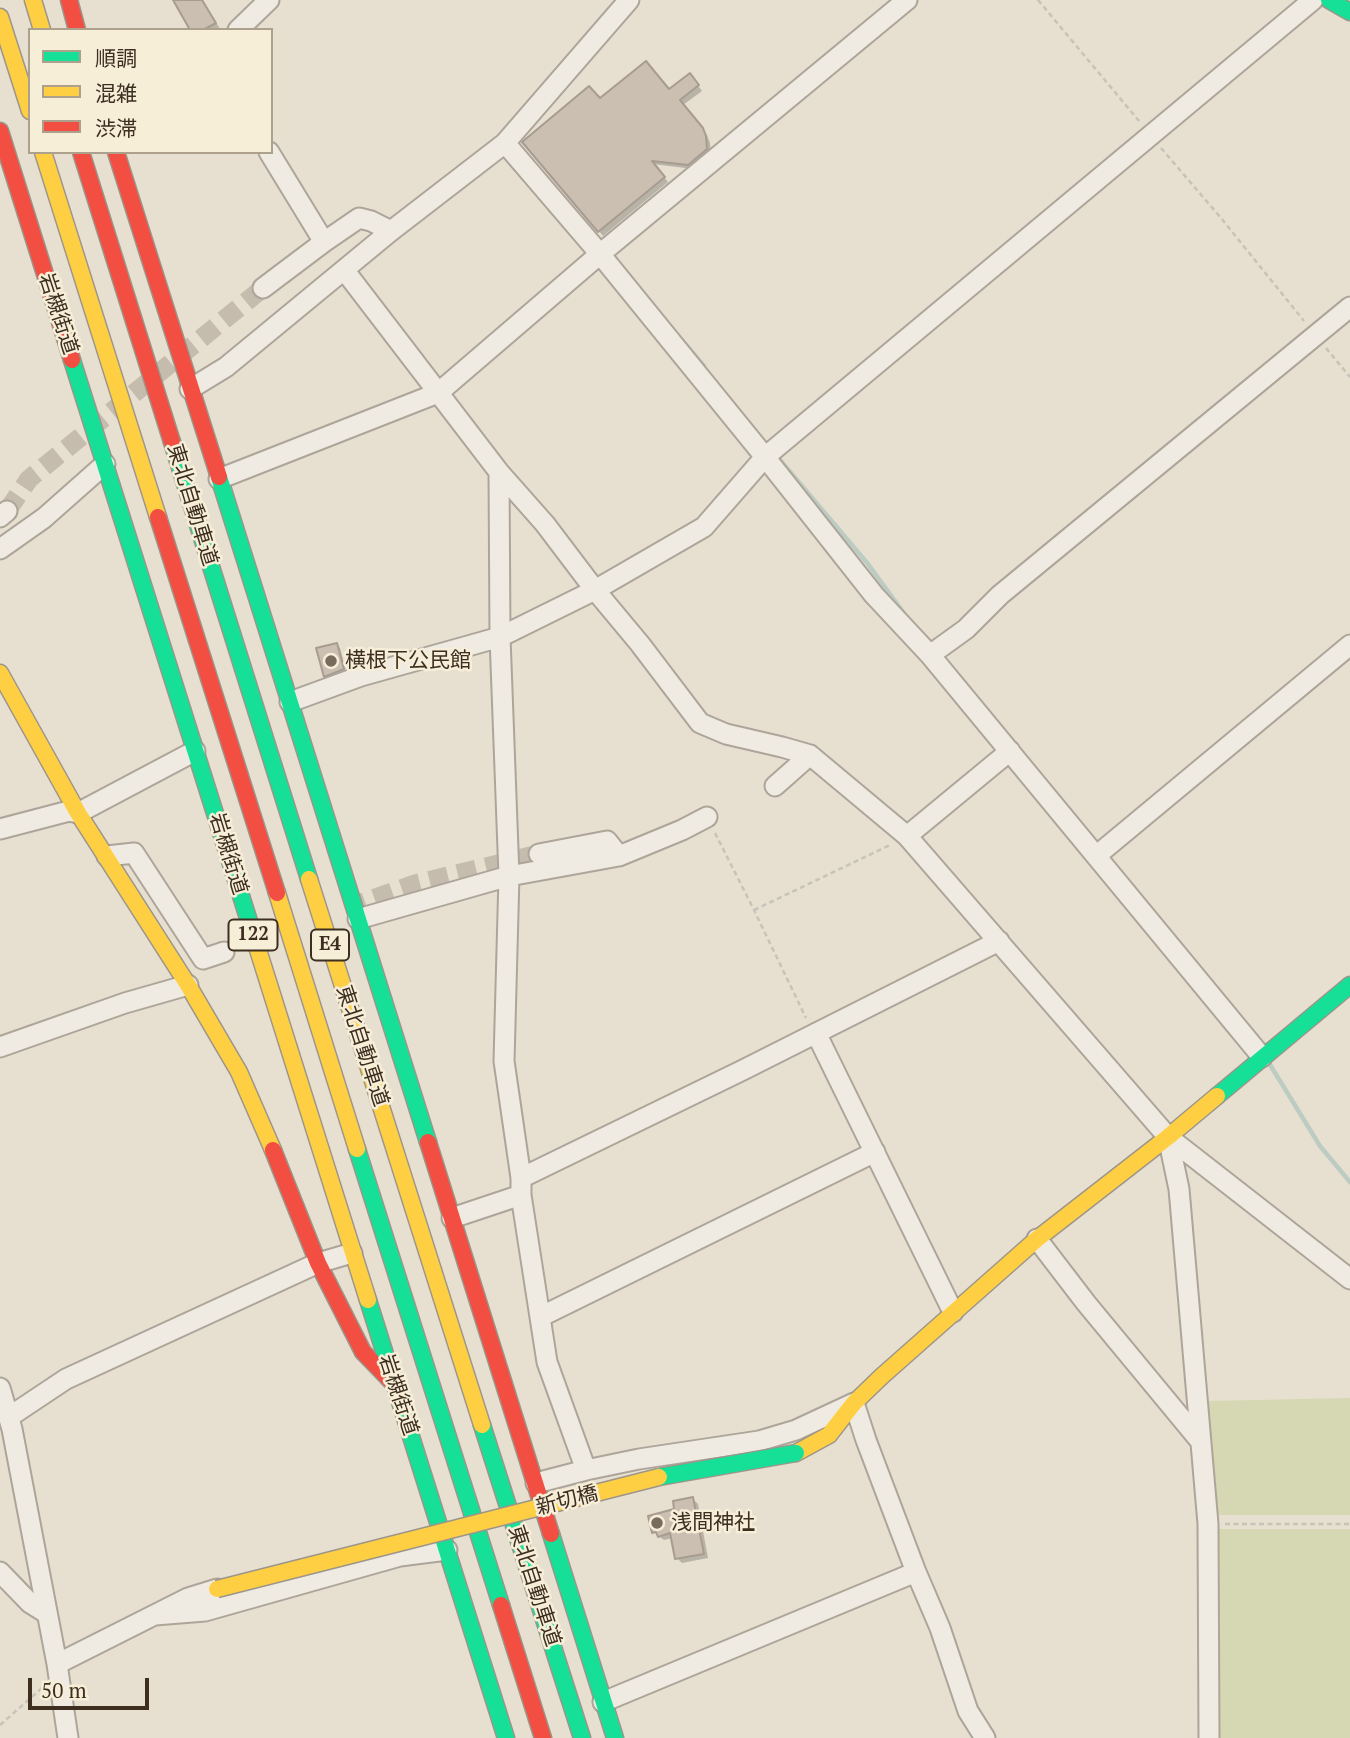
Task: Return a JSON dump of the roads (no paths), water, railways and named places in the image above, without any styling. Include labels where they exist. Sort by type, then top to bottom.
[{"type":"main road","points":[[33,0],[42,28]]},
{"type":"main road","points":[[69,0],[77,28]]},
{"type":"main road","points":[[1329,0],[1350,12]]},
{"type":"main road","points":[[0,17],[28,105]]},
{"type":"main road","name":"岩槻街道","points":[[0,131],[506,1738]]},
{"type":"main road","name":"東北自動車道","points":[[44,154],[543,1738]]},
{"type":"main road","name":"東北自動車道","points":[[82,154],[582,1738]]},
{"type":"main road","points":[[117,154],[615,1738]]},
{"type":"main road","points":[[0,673],[78,813],[188,985],[239,1072],[318,1264],[363,1352],[395,1386]]},
{"type":"main road","name":"新切橋","points":[[218,1589],[661,1477],[796,1453],[829,1435],[854,1404],[882,1376],[1037,1239],[1168,1137],[1350,985]]},
{"type":"street","points":[[240,28],[269,0]]},
{"type":"street","points":[[190,389],[226,367],[391,231],[505,143],[629,0]]},
{"type":"street","points":[[219,479],[438,393],[600,254],[907,0]]},
{"type":"street","points":[[290,702],[361,676],[500,637],[595,590],[704,527],[765,457],[1313,0]]},
{"type":"street","points":[[505,143],[600,254],[874,595],[930,655],[1262,1057]]},
{"type":"street","points":[[270,154],[324,242]]},
{"type":"street","points":[[264,288],[359,218],[371,220],[391,231]]},
{"type":"street","points":[[345,271],[499,472],[545,524],[700,723],[726,734],[810,755],[907,836],[1168,1137],[1350,1279]]},
{"type":"street","points":[[930,655],[966,629],[1000,595],[1350,307]]},
{"type":"street","points":[[0,549],[44,518],[105,464]]},
{"type":"street","points":[[499,472],[500,637],[509,876],[504,1061],[547,1362],[586,1470]]},
{"type":"street","points":[[1096,856],[1350,645]]},
{"type":"street","points":[[0,829],[69,811],[78,813],[195,751]]},
{"type":"street","points":[[907,836],[1010,751]]},
{"type":"street","points":[[775,786],[810,755]]},
{"type":"street","points":[[358,919],[509,876],[619,856],[707,817]]},
{"type":"street","points":[[539,854],[607,841],[619,856]]},
{"type":"street","points":[[107,856],[134,853],[203,959],[224,951]]},
{"type":"street","points":[[452,1218],[521,1187],[999,941]]},
{"type":"street","points":[[0,1046],[125,1003],[188,985]]},
{"type":"street","points":[[815,1034],[953,1312]]},
{"type":"street","points":[[1168,1137],[1179,1189],[1208,1524],[1209,1738]]},
{"type":"street","points":[[540,1317],[875,1152]]},
{"type":"street","points":[[1037,1239],[1086,1303],[1201,1442]]},
{"type":"street","points":[[7,1429],[66,1380],[318,1264],[352,1253]]},
{"type":"street","points":[[0,1388],[58,1669],[68,1738]]},
{"type":"street","points":[[536,1483],[639,1459],[758,1441],[796,1430],[854,1404],[916,1572],[940,1628],[968,1711],[985,1738]]},
{"type":"street","points":[[155,1615],[205,1611],[400,1556],[447,1550]]},
{"type":"street","points":[[0,1572],[30,1603],[46,1613]]},
{"type":"street","points":[[603,1702],[916,1572]]},
{"type":"street","points":[[58,1669],[188,1598],[218,1589]]},
{"type":"waterway","points":[[680,338],[704,366]]},
{"type":"waterway","points":[[775,454],[868,564],[906,616]]},
{"type":"waterway","points":[[1269,1063],[1320,1146],[1350,1182]]},
{"type":"tunnel","points":[[7,511],[29,479],[263,288]]},
{"type":"tunnel","points":[[347,908],[415,884],[539,854]]},
{"type":"place","name":"横根下公民館","points":[[331,661]]},
{"type":"place","name":"浅間神社","points":[[657,1523]]}]
